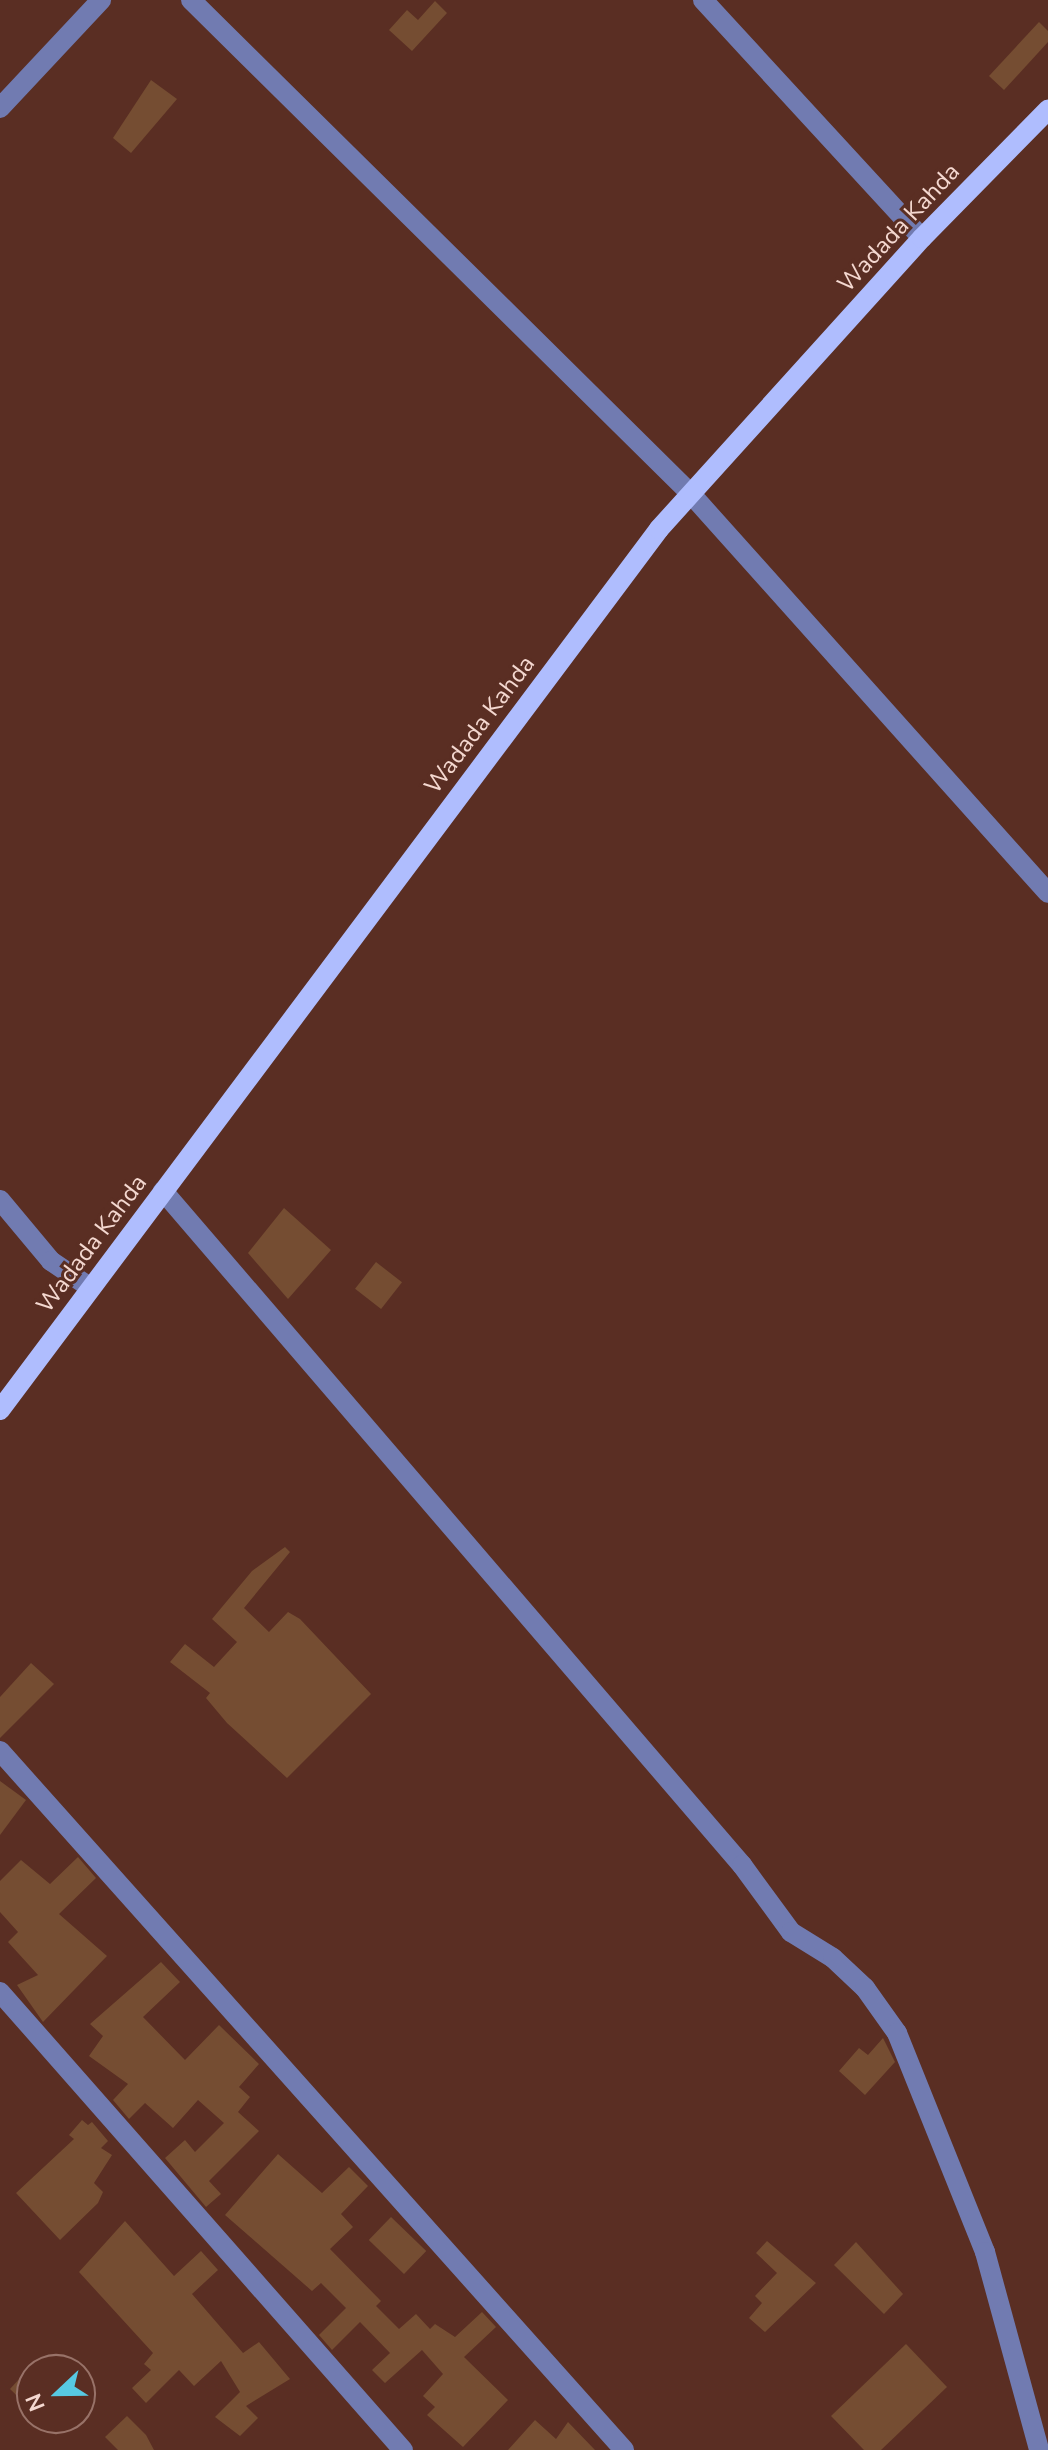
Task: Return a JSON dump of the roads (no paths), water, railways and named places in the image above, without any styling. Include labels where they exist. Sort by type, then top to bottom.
[{"type":"main road","name":"Wadada Kahda","points":[[0,1410],[649,542],[922,238],[1048,110]]},
{"type":"street","points":[[0,108],[101,0]]},
{"type":"street","points":[[191,0],[691,494],[1048,893]]},
{"type":"street","points":[[703,0],[922,238]]},
{"type":"street","points":[[163,1191],[742,1865],[791,1932],[833,1958],[865,1988],[897,2033],[985,2252],[1039,2450]]},
{"type":"street","points":[[0,1200],[51,1261],[91,1288]]},
{"type":"street","points":[[0,1751],[624,2450]]},
{"type":"street","points":[[0,1992],[403,2450]]}]
